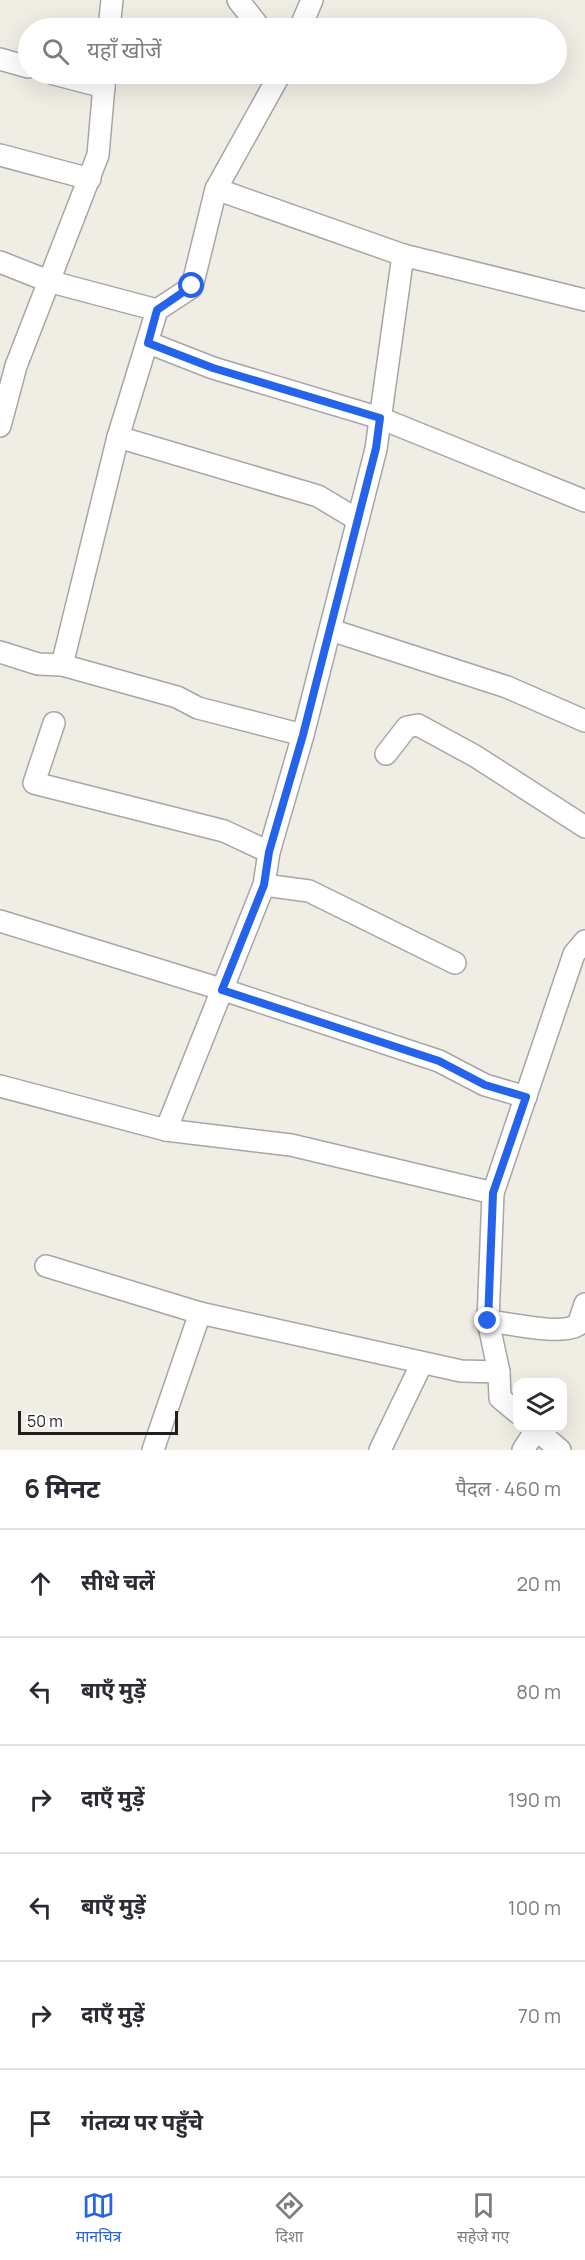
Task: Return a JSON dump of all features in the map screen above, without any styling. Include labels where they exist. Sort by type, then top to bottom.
[{"type":"street","points":[[110,18],[112,0]]},
{"type":"street","points":[[238,0],[252,18]]},
{"type":"street","points":[[304,18],[312,0]]},
{"type":"street","points":[[0,59],[18,64]]},
{"type":"street","points":[[0,426],[8,364],[48,281],[98,155],[105,84]]},
{"type":"street","points":[[62,665],[118,437],[157,310],[192,286],[216,189],[274,84]]},
{"type":"street","points":[[0,155],[90,179]]},
{"type":"street","points":[[216,189],[403,255],[585,300]]},
{"type":"street","points":[[166,1130],[264,885],[269,852],[331,630],[376,448],[403,255]]},
{"type":"street","points":[[0,262],[48,281],[157,310]]},
{"type":"street","points":[[148,343],[213,368],[380,418],[585,501]]},
{"type":"street","points":[[118,437],[318,496],[358,520]]},
{"type":"street","points":[[331,630],[507,687],[585,721]]},
{"type":"street","points":[[0,652],[38,664],[62,665],[177,697],[198,708],[303,735]]},
{"type":"street","points":[[54,723],[34,783],[224,831],[269,852]]},
{"type":"street","points":[[386,754],[407,727],[417,725],[475,756],[585,827]]},
{"type":"street","points":[[264,885],[309,891],[455,963]]},
{"type":"street","points":[[0,921],[439,1061],[485,1085],[526,1097]]},
{"type":"street","points":[[513,1409],[500,1398],[499,1372],[488,1321],[493,1193],[574,954],[585,941]]},
{"type":"street","points":[[0,1086],[166,1130],[291,1145],[493,1193]]},
{"type":"street","points":[[46,1266],[200,1313],[461,1371],[499,1372]]},
{"type":"street","points":[[488,1321],[558,1329],[574,1328],[578,1325],[585,1304]]},
{"type":"street","points":[[157,1449],[200,1313]]},
{"type":"street","points":[[380,1450],[422,1363]]},
{"type":"street","points":[[523,1450],[533,1432]]},
{"type":"street","points":[[539,1432],[560,1450]]},
{"type":"route","points":[[192,286],[157,310],[148,343],[213,368],[380,418],[376,448],[331,630],[269,852],[264,885],[222,990],[439,1061],[485,1085],[526,1097],[493,1193],[488,1321]]}]
